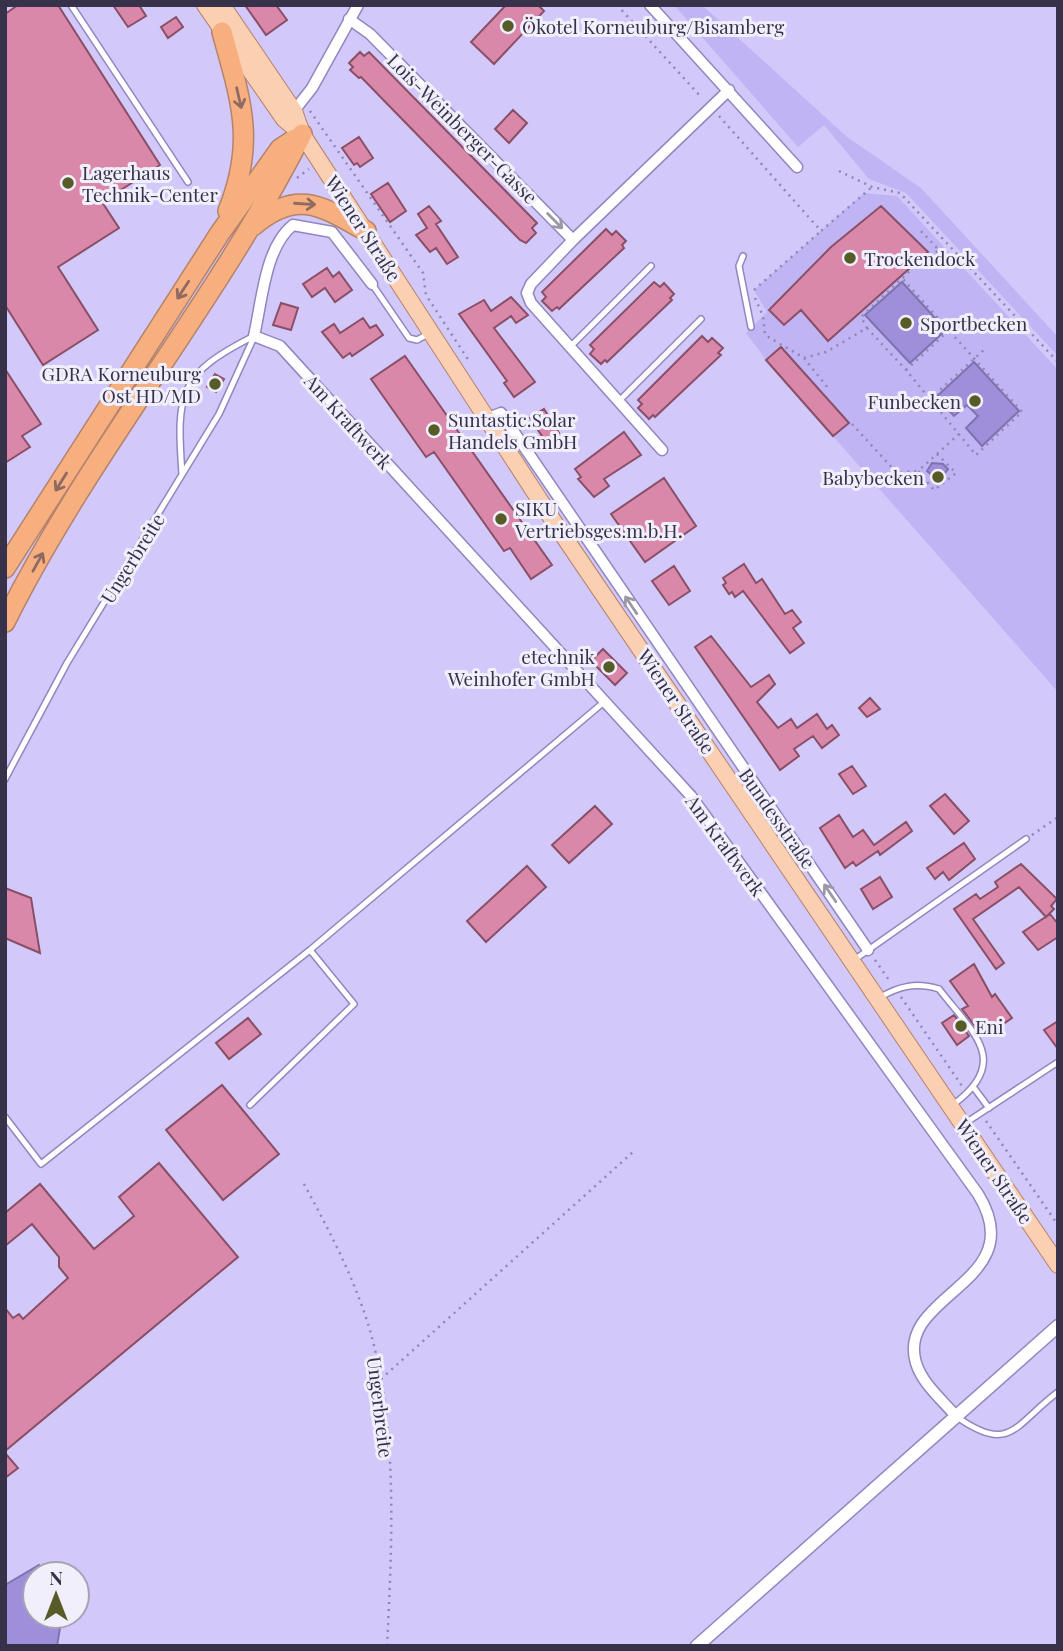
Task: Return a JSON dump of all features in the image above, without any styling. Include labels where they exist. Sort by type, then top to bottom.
[{"type":"highway","points":[[220,233],[236,192],[245,149],[241,103],[222,32]]},
{"type":"highway","points":[[5,622],[105,448],[247,232],[302,134]]},
{"type":"highway","points":[[5,575],[10,562],[220,233],[280,149],[302,134]]},
{"type":"highway","points":[[247,232],[271,212],[292,204],[316,205],[366,231]]},
{"type":"main road","name":"Wiener Straße","points":[[205,5],[284,119],[302,134],[488,418],[561,517],[1058,1265]]},
{"type":"main road","name":"Wiener Straße","points":[[222,5],[298,106],[302,134]]},
{"type":"street","points":[[298,106],[358,5]]},
{"type":"street","points":[[650,5],[797,167]]},
{"type":"street","name":"Lois-Weinberger-Gasse","points":[[349,19],[370,34],[573,240]]},
{"type":"street","points":[[662,450],[531,303],[527,292],[531,284],[573,240],[729,90]]},
{"type":"street","points":[[254,335],[273,255],[281,234],[293,225],[332,232],[372,284]]},
{"type":"street","name":"Am Kraftwerk","points":[[254,335],[280,346],[691,796],[984,1204],[991,1229],[983,1262],[977,1271],[928,1316],[915,1339],[916,1364],[923,1378],[955,1415]]},
{"type":"street","name":"Bundesstraße","points":[[561,517],[868,950]]},
{"type":"street","points":[[697,1646],[1058,1326]]},
{"type":"lane","points":[[71,5],[188,183]]},
{"type":"lane","points":[[743,256],[739,266],[751,327]]},
{"type":"lane","points":[[570,347],[651,266]]},
{"type":"lane","points":[[372,284],[409,338],[417,340],[432,331]]},
{"type":"lane","points":[[619,401],[701,319]]},
{"type":"lane","points":[[182,476],[178,427],[184,390],[201,368],[254,335]]},
{"type":"lane","name":"Ungerbreite","points":[[5,779],[67,663],[219,414],[254,335]]},
{"type":"lane","points":[[5,1117],[41,1164],[310,950],[605,701]]},
{"type":"lane","points":[[854,960],[1026,839]]},
{"type":"lane","points":[[250,1105],[354,1004],[310,950]]},
{"type":"lane","points":[[879,998],[895,989],[913,984],[939,989],[981,1044],[985,1058],[984,1071],[975,1088],[951,1106]]},
{"type":"lane","points":[[964,1125],[1058,1062]]},
{"type":"lane","points":[[975,1088],[989,1108]]},
{"type":"lane","points":[[955,1415],[983,1434],[1000,1435],[1017,1427],[1058,1392]]},
{"type":"path","points":[[617,5],[821,231]]},
{"type":"path","points":[[298,106],[339,153],[423,273],[426,295],[474,370]]},
{"type":"path","points":[[292,204],[293,183],[303,172],[339,153]]},
{"type":"path","points":[[839,171],[872,187],[900,193],[1058,362]]},
{"type":"path","points":[[828,388],[819,381],[804,358],[765,335],[763,316],[752,291],[872,187]]},
{"type":"path","points":[[902,278],[1022,412],[976,455],[906,370],[867,328],[861,317],[902,278],[939,250],[918,228]]},
{"type":"path","points":[[906,370],[962,318]]},
{"type":"path","points":[[804,358],[826,352],[867,328]]},
{"type":"path","points":[[930,398],[987,347]]},
{"type":"path","points":[[852,424],[897,473],[918,471],[959,434]]},
{"type":"path","points":[[918,471],[934,490],[956,472],[937,454]]},
{"type":"path","points":[[1026,839],[1058,817]]},
{"type":"path","points":[[381,1379],[633,1152]]},
{"type":"path","name":"Ungerbreite","points":[[304,1184],[335,1241],[357,1293],[381,1379],[388,1461],[391,1570],[387,1646]]},
{"type":"shaded area","points":[[674,5],[702,5],[847,137],[921,188],[1058,337],[1058,356],[906,193],[869,179],[824,125],[798,147]]},
{"type":"shaded area","points":[[864,193],[897,196],[1058,370],[1058,692],[766,360],[746,333],[767,312],[754,290]]},
{"type":"shaded area","name":"Sportbecken","points":[[902,282],[946,330],[910,363],[865,315]]},
{"type":"shaded area","name":"Funbecken","points":[[974,362],[1019,411],[982,446],[966,428],[978,416],[967,405],[954,416],[936,397]]},
{"type":"shaded area","name":"Babybecken","points":[[932,463],[943,464],[948,469],[939,481],[927,471]]},
{"type":"shaded area","points":[[21,1576],[21,1630],[60,1630],[57,1646],[5,1646],[5,1585]]},
{"type":"building","name":"Lagerhaus Technik-Center","points":[[18,5],[58,5],[160,165],[102,202],[119,228],[58,267],[98,330],[43,365],[5,305],[5,14]]},
{"type":"building","points":[[113,5],[139,5],[146,16],[128,27]]},
{"type":"building","points":[[245,5],[276,5],[287,20],[266,35]]},
{"type":"building","name":"Ökotel Korneuburg/Bisamberg","points":[[506,5],[538,5],[544,11],[494,64],[471,42]]},
{"type":"building","points":[[176,17],[183,27],[168,38],[161,27]]},
{"type":"building","points":[[360,52],[364,56],[369,52],[537,223],[532,228],[536,233],[526,243],[520,240],[361,77],[350,70],[353,67],[349,63]]},
{"type":"building","points":[[513,110],[527,123],[509,143],[495,129]]},
{"type":"building","points":[[359,137],[373,158],[360,167],[357,163],[354,165],[342,148]]},
{"type":"building","points":[[388,183],[406,211],[390,222],[371,194]]},
{"type":"building","points":[[429,206],[441,221],[436,224],[458,257],[447,264],[436,248],[430,252],[416,235],[427,228],[418,214]]},
{"type":"building","points":[[881,206],[928,252],[828,341],[801,310],[784,325],[769,310],[831,247]]},
{"type":"building","points":[[606,229],[612,235],[616,231],[626,241],[622,245],[624,248],[559,309],[557,307],[552,311],[542,301],[546,297],[542,292]]},
{"type":"building","points":[[327,268],[333,277],[339,272],[352,290],[335,302],[325,288],[312,297],[303,284]]},
{"type":"building","points":[[654,282],[660,287],[664,283],[674,294],[670,298],[672,300],[607,362],[605,360],[601,364],[590,354],[594,349],[590,345]]},
{"type":"building","points":[[511,297],[528,315],[516,323],[511,316],[494,328],[535,382],[514,397],[504,383],[507,381],[459,314],[484,300],[491,311]]},
{"type":"building","points":[[281,303],[298,308],[291,330],[273,325]]},
{"type":"building","points":[[363,318],[370,328],[376,325],[383,335],[352,356],[350,353],[343,358],[322,332],[334,324],[340,333]]},
{"type":"building","points":[[702,336],[708,342],[712,338],[723,348],[718,353],[721,355],[655,417],[653,415],[649,419],[638,408],[642,404],[638,400]]},
{"type":"building","points":[[781,347],[849,423],[833,436],[766,360]]},
{"type":"building","points":[[405,356],[552,565],[531,579],[510,548],[504,551],[434,452],[426,457],[371,379]]},
{"type":"building","points":[[5,369],[41,424],[22,436],[30,447],[5,463]]},
{"type":"building","name":"GDRA Korneuburg Ost HD/MD","points":[[215,374],[224,379],[216,392],[207,387]]},
{"type":"building","points":[[544,409],[559,433],[546,442],[530,418]]},
{"type":"building","points":[[624,432],[641,455],[604,479],[609,486],[594,497],[578,479],[581,477],[575,469]]},
{"type":"building","points":[[664,478],[696,526],[645,562],[611,514]]},
{"type":"building","points":[[744,564],[756,583],[762,579],[785,614],[792,610],[801,622],[793,628],[804,643],[790,653],[743,591],[735,597],[732,592],[729,594],[723,585],[726,583],[723,578]]},
{"type":"building","points":[[674,566],[690,591],[669,605],[652,581]]},
{"type":"building","points":[[711,636],[751,687],[769,675],[775,684],[757,702],[778,728],[791,719],[797,728],[817,714],[827,729],[832,725],[839,735],[822,748],[813,736],[794,749],[799,756],[780,770],[695,647]]},
{"type":"building","name":"etechnik Weinhofer GmbH","points":[[603,649],[627,673],[615,685],[591,661]]},
{"type":"building","points":[[870,698],[880,709],[867,717],[859,708]]},
{"type":"building","points":[[852,766],[866,786],[853,794],[839,774]]},
{"type":"building","points":[[945,794],[969,821],[954,834],[930,806]]},
{"type":"building","points":[[595,806],[612,824],[569,863],[552,845]]},
{"type":"building","points":[[839,815],[853,837],[863,830],[874,845],[906,822],[912,831],[880,855],[878,851],[856,866],[853,862],[845,868],[820,828]]},
{"type":"building","points":[[964,843],[975,859],[949,880],[943,872],[935,879],[927,868]]},
{"type":"building","points":[[1021,864],[1057,899],[1051,906],[1054,909],[1046,917],[1019,887],[973,919],[1004,963],[996,969],[954,909],[976,894],[980,899],[998,887],[995,882]]},
{"type":"building","points":[[527,866],[546,887],[486,942],[467,921]]},
{"type":"building","points":[[880,877],[892,897],[873,909],[861,889]]},
{"type":"building","points":[[5,888],[31,898],[40,953],[5,938]]},
{"type":"building","points":[[1050,914],[1058,924],[1058,937],[1038,950],[1023,932]]},
{"type":"building","points":[[974,964],[992,997],[995,994],[1012,1018],[987,1035],[982,1028],[978,1030],[962,1009],[968,1006],[950,981]]},
{"type":"building","points":[[954,1015],[969,1036],[957,1045],[942,1023]]},
{"type":"building","points":[[248,1018],[261,1034],[229,1059],[216,1043]]},
{"type":"building","points":[[1058,1021],[1058,1049],[1044,1030]]},
{"type":"building","points":[[222,1085],[279,1154],[223,1200],[166,1130]]},
{"type":"building","points":[[159,1163],[238,1257],[5,1451],[5,1308],[13,1318],[19,1314],[23,1319],[68,1278],[59,1267],[59,1257],[32,1224],[5,1246],[5,1213],[40,1184],[94,1249],[134,1216],[119,1197]]},
{"type":"building","points":[[5,1453],[18,1468],[5,1478]]},
{"type":"place","name":"Ökotel Korneuburg/Bisamberg","points":[[508,26]]},
{"type":"place","name":"Lagerhaus Technik-Center","points":[[68,183]]},
{"type":"place","name":"Trockendock","points":[[850,258]]},
{"type":"place","name":"Sportbecken","points":[[906,323]]},
{"type":"place","name":"GDRA Korneuburg Ost HD/MD","points":[[215,384]]},
{"type":"place","name":"Funbecken","points":[[975,401]]},
{"type":"place","name":"Suntastic.Solar Handels GmbH","points":[[434,430]]},
{"type":"place","name":"Babybecken","points":[[938,477]]},
{"type":"place","name":"SIKU Vertriebsges.m.b.H.","points":[[501,519]]},
{"type":"place","name":"etechnik Weinhofer GmbH","points":[[609,667]]},
{"type":"place","name":"Eni","points":[[961,1026]]}]
